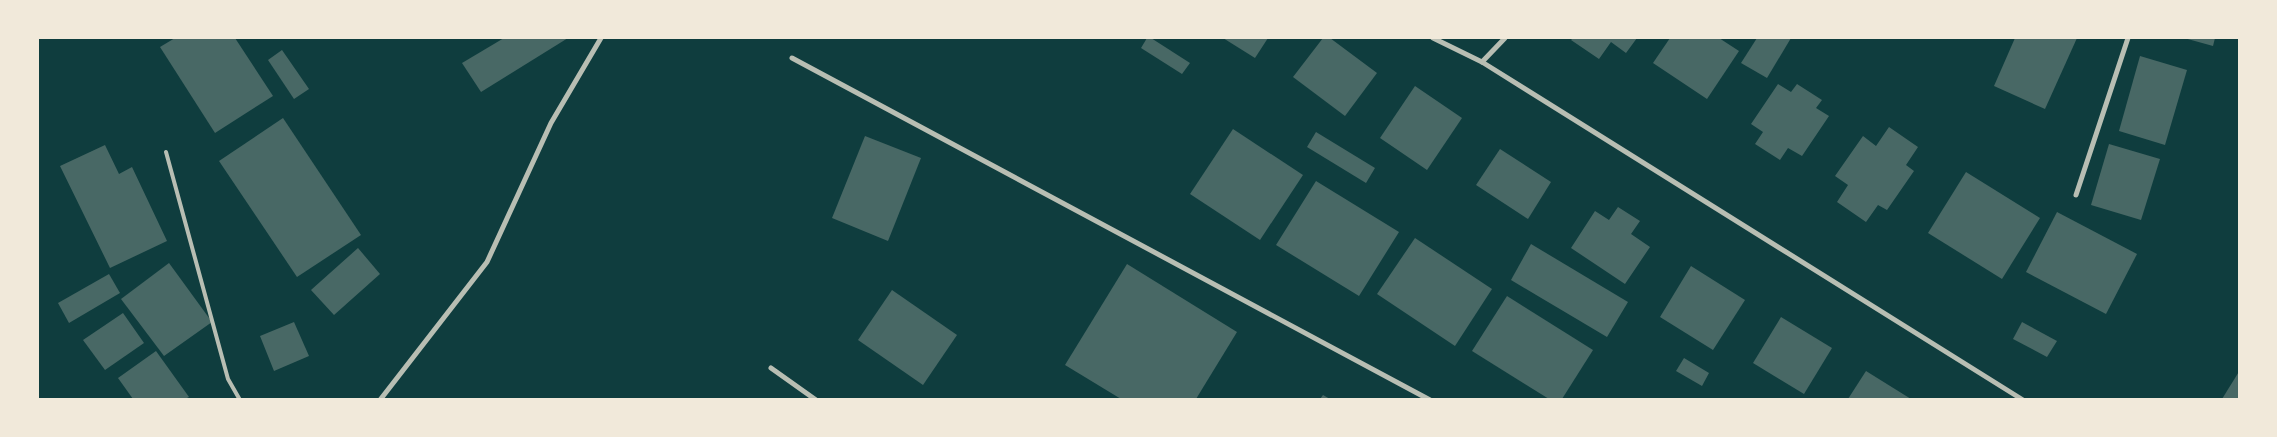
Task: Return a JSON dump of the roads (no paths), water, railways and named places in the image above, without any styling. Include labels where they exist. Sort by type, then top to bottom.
[{"type":"street","points":[[380,400],[487,262],[551,124],[601,38]]},
{"type":"street","points":[[1434,38],[1482,62],[2023,400]]},
{"type":"street","points":[[1482,62],[1505,38]]},
{"type":"street","points":[[2076,195],[2128,38]]},
{"type":"street","points":[[792,58],[1430,400]]},
{"type":"street","points":[[771,368],[816,400]]},
{"type":"lane","points":[[166,152],[228,379],[240,400]]}]
